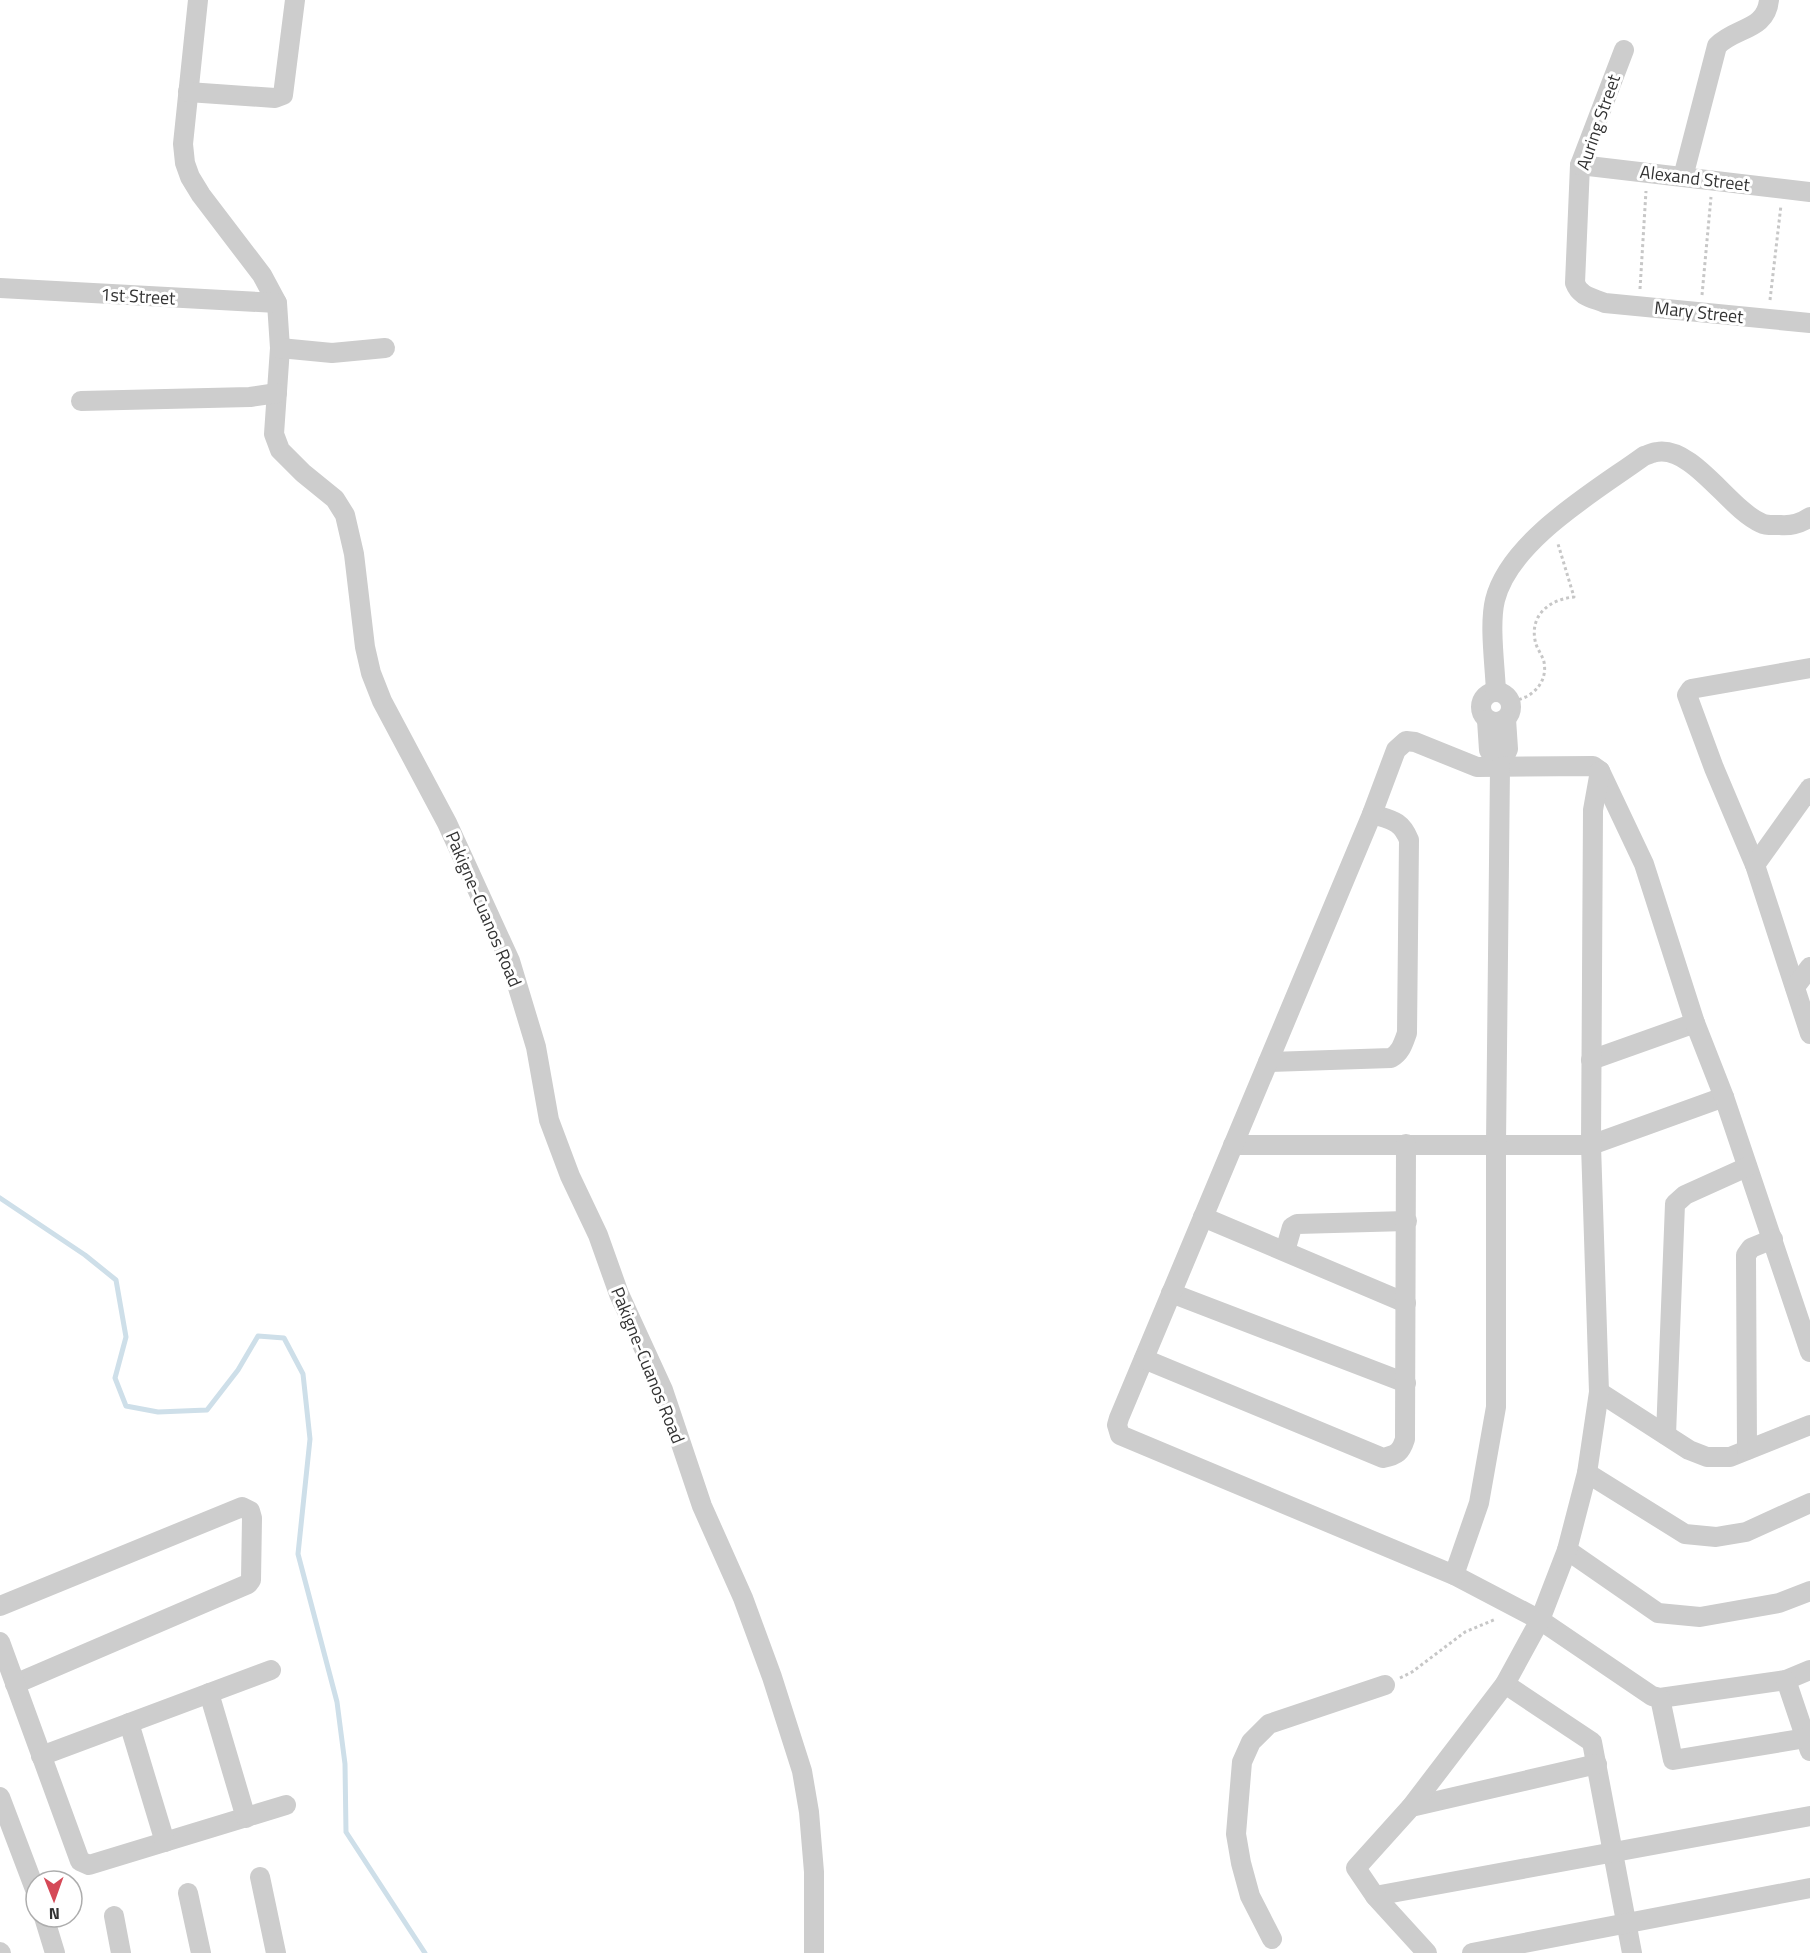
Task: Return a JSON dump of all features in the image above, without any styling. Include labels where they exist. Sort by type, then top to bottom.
[{"type":"street","name":"Pakigne-Cuanos Road","points":[[198,0],[183,144],[190,177],[262,275],[277,303],[280,348],[274,434],[280,450],[303,473],[335,499],[345,515],[354,554],[365,647],[371,673],[394,725],[447,823],[510,961],[536,1047],[549,1120],[570,1176],[598,1235],[619,1294],[663,1390],[702,1506],[743,1599],[772,1677],[802,1771],[809,1812],[814,1872],[814,1953]]},
{"type":"street","points":[[188,92],[275,98],[283,95],[295,0]]},
{"type":"street","points":[[1683,177],[1717,46],[1730,36],[1762,20],[1768,10],[1769,0]]},
{"type":"street","name":"Auring Street","points":[[1589,297],[1580,293],[1575,283],[1580,165],[1624,50]]},
{"type":"street","name":"Alexand Street","points":[[1580,165],[1810,192]]},
{"type":"street","name":"1st Street","points":[[0,288],[277,303]]},
{"type":"street","name":"Mary Street","points":[[1589,297],[1605,303],[1810,323]]},
{"type":"street","points":[[280,348],[333,353],[385,348]]},
{"type":"street","points":[[81,401],[250,397],[277,393]]},
{"type":"street","points":[[1454,1575],[1479,1503],[1496,1407],[1500,767],[1489,750],[1500,708],[1493,616],[1499,586],[1523,550],[1552,523],[1644,456],[1659,451],[1678,456],[1697,467],[1742,512],[1764,524],[1784,526],[1802,523],[1810,517]]},
{"type":"street","points":[[1810,668],[1691,689],[1687,695],[1714,768],[1755,865],[1810,1034]]},
{"type":"street","points":[[1810,1352],[1724,1096],[1695,1023],[1644,864],[1600,771],[1593,766],[1477,767],[1416,742],[1406,741],[1396,750],[1372,814],[1119,1418],[1117,1425],[1120,1435],[1454,1575],[1522,1609],[1652,1696],[1660,1698],[1785,1680],[1810,1670]]},
{"type":"street","points":[[1426,1953],[1376,1896],[1356,1868],[1411,1808],[1505,1684],[1540,1620],[1567,1550],[1587,1473],[1599,1392],[1591,1144],[1591,1060],[1593,810],[1600,771]]},
{"type":"street","points":[[1755,865],[1810,788]]},
{"type":"street","points":[[1268,1062],[1391,1058],[1398,1054],[1403,1044],[1407,1033],[1408,840],[1404,827],[1372,814]]},
{"type":"street","points":[[1795,987],[1810,967]]},
{"type":"street","points":[[1591,1060],[1695,1023]]},
{"type":"street","points":[[1233,1145],[1591,1144],[1724,1096]]},
{"type":"street","points":[[1144,1359],[1383,1458],[1394,1456],[1402,1450],[1405,1439],[1406,1383],[1406,1144]]},
{"type":"street","points":[[1666,1435],[1675,1204],[1685,1195],[1747,1167]]},
{"type":"street","points":[[1203,1216],[1406,1303]]},
{"type":"street","points":[[1285,1251],[1292,1227],[1297,1224],[1407,1221]]},
{"type":"street","points":[[1747,1450],[1746,1255],[1752,1248],[1773,1239]]},
{"type":"street","points":[[1171,1293],[1406,1383]]},
{"type":"street","points":[[1599,1392],[1689,1450],[1707,1457],[1730,1456],[1810,1425]]},
{"type":"street","points":[[1587,1473],[1685,1534],[1716,1537],[1746,1532],[1810,1503]]},
{"type":"street","points":[[0,1606],[242,1507],[250,1511],[252,1518],[251,1580],[248,1584],[15,1684]]},
{"type":"street","points":[[1567,1550],[1658,1613],[1700,1617],[1779,1603],[1810,1591]]},
{"type":"street","points":[[0,1642],[80,1861],[84,1864],[88,1865],[286,1805]]},
{"type":"street","points":[[41,1756],[271,1670]]},
{"type":"street","points":[[1660,1698],[1673,1761],[1808,1744],[1785,1680]]},
{"type":"street","points":[[1505,1684],[1593,1742],[1632,1953]]},
{"type":"street","points":[[1272,1939],[1250,1896],[1236,1834],[1242,1762],[1251,1742],[1269,1724],[1385,1685]]},
{"type":"street","points":[[208,1693],[246,1818]]},
{"type":"street","points":[[129,1723],[165,1842]]},
{"type":"street","points":[[1411,1808],[1597,1764]]},
{"type":"street","points":[[0,1797],[27,1869]]},
{"type":"street","points":[[1376,1896],[1810,1816]]},
{"type":"street","points":[[260,1877],[276,1953]]},
{"type":"street","points":[[1472,1953],[1810,1888]]},
{"type":"street","points":[[188,1893],[201,1953]]},
{"type":"street","points":[[114,1916],[121,1953]]},
{"type":"street","points":[[48,1929],[56,1953]]},
{"type":"path","points":[[1639,306],[1648,173]]},
{"type":"path","points":[[1701,312],[1713,181]]},
{"type":"path","points":[[1768,319],[1783,189]]},
{"type":"path","points":[[1500,708],[1533,694],[1540,685],[1544,674],[1544,661],[1535,642],[1534,632],[1540,614],[1554,601],[1574,597],[1552,523]]},
{"type":"path","points":[[1385,1685],[1412,1672],[1465,1632],[1522,1609]]},
{"type":"waterway","points":[[0,1198],[85,1255],[116,1280],[126,1337],[115,1378],[126,1406],[158,1412],[207,1410],[238,1370],[258,1336],[284,1338],[303,1374],[310,1439],[298,1554],[337,1702],[345,1764],[346,1832],[425,1953]]}]
